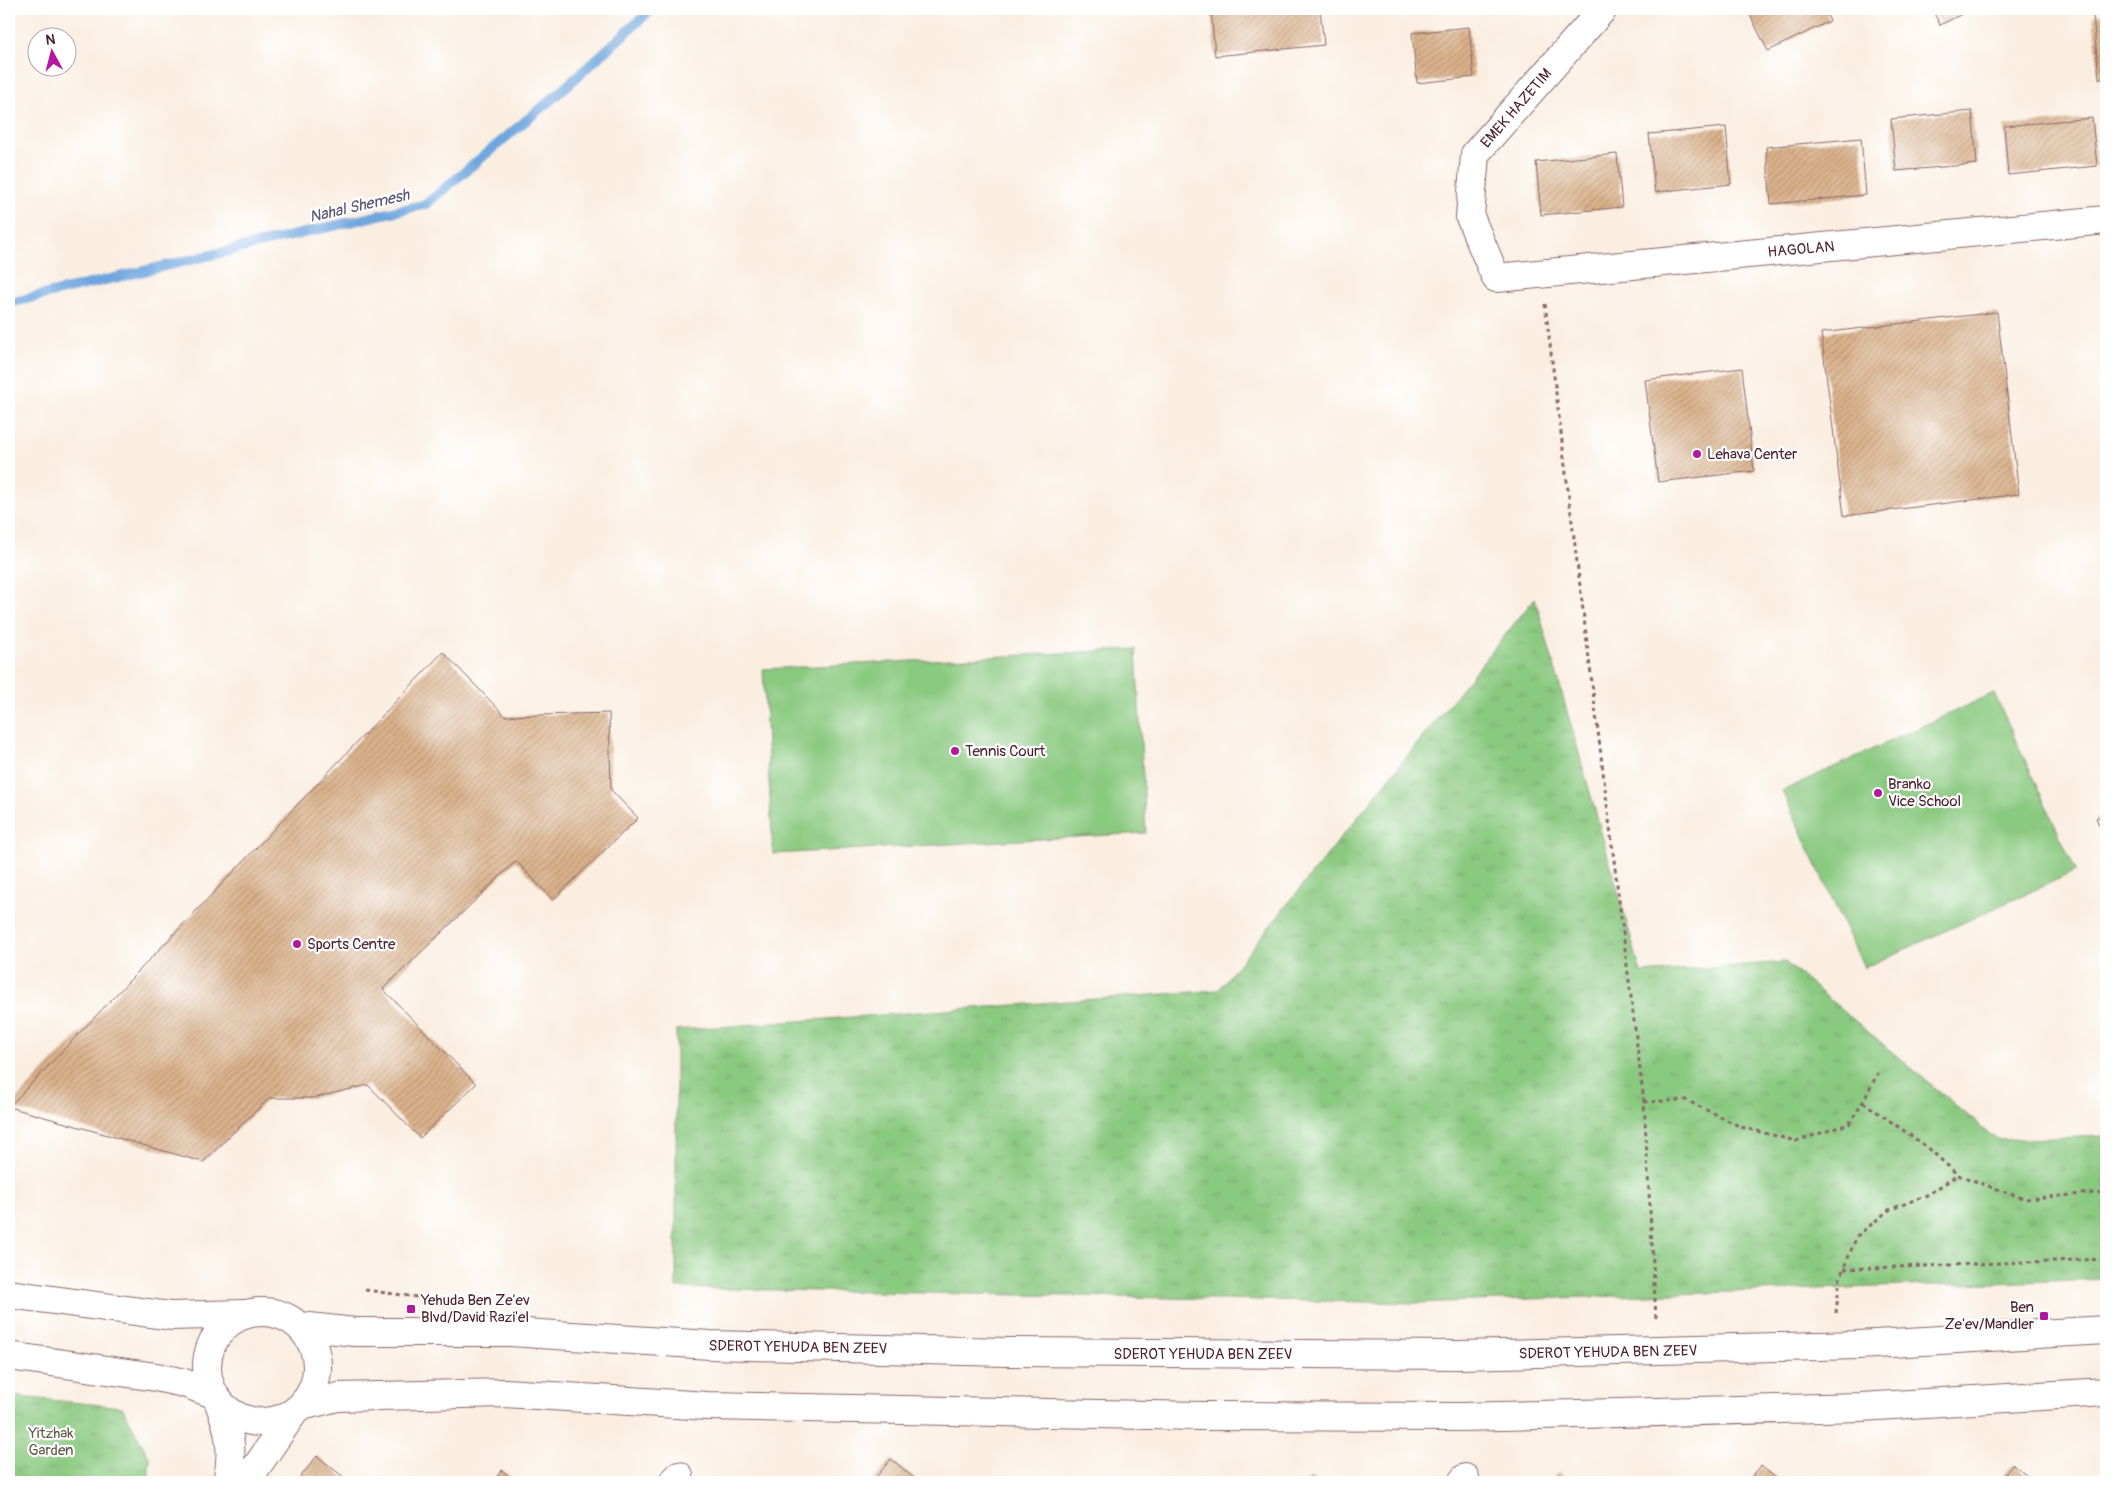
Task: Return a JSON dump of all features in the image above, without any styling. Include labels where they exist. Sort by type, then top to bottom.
[{"type":"main road","name":"EMEK HAZETIM","points":[[1496,278],[1470,217],[1475,154],[1603,9]]},
{"type":"main road","name":"HAGOLAN","points":[[1496,278],[2106,220]]},
{"type":"main road","points":[[9,1294],[171,1316],[272,1312],[285,1316],[300,1326],[311,1340],[317,1357],[318,1374],[312,1391],[246,1482]]},
{"type":"main road","points":[[227,1482],[231,1464],[231,1443],[227,1424],[207,1379],[206,1363],[210,1346],[218,1332],[230,1321],[246,1314]]},
{"type":"main road","name":"SDEROT YEHUDA BEN ZEEV","points":[[300,1326],[355,1332],[510,1332],[710,1345],[997,1352],[1459,1355],[1832,1346],[2106,1330]]},
{"type":"main road","points":[[9,1356],[156,1377],[184,1383],[216,1398],[231,1414],[255,1422],[280,1420],[298,1409],[338,1397],[505,1393],[707,1406],[1172,1416],[1460,1417],[1861,1407],[2106,1392]]},
{"type":"path","points":[[1541,274],[1644,1102],[1658,1351]]},
{"type":"path","points":[[1644,1102],[1686,1100],[1741,1127],[1796,1141],[1849,1124],[1878,1073]]},
{"type":"path","points":[[1863,1102],[1927,1147],[1958,1175],[2025,1199],[2106,1192]]},
{"type":"path","points":[[1832,1346],[1840,1277],[1857,1236],[1889,1210],[1928,1195],[1958,1175]]},
{"type":"path","points":[[1844,1268],[2106,1259]]},
{"type":"green space","points":[[1535,598],[1641,973],[1785,962],[1997,1140],[2106,1136],[2106,1279],[1415,1303],[676,1288],[676,1030],[1218,990]]},
{"type":"green space","name":"Tennis Court","points":[[1136,649],[1146,833],[773,854],[763,669]]},
{"type":"green space","points":[[1994,693],[2076,871],[1864,968],[1782,791]]},
{"type":"green space","name":"Yitzhak Garden","points":[[9,1396],[122,1407],[150,1459],[148,1482],[9,1482]]},
{"type":"building","points":[[1211,9],[1320,9],[1324,45],[1215,56]]},
{"type":"building","points":[[1747,9],[1824,9],[1830,21],[1768,51]]},
{"type":"building","points":[[1932,9],[1972,9],[1940,25]]},
{"type":"building","points":[[2106,14],[2106,78],[2099,79],[2093,15]]},
{"type":"building","points":[[1469,27],[1474,77],[1417,83],[1412,33]]},
{"type":"building","points":[[1972,111],[1977,164],[1896,171],[1891,119]]},
{"type":"building","points":[[2092,118],[2097,166],[2008,175],[2004,126]]},
{"type":"building","points":[[1726,127],[1731,184],[1655,192],[1649,134]]},
{"type":"building","points":[[1861,138],[1866,195],[1771,204],[1766,147]]},
{"type":"building","points":[[1617,154],[1622,207],[1541,215],[1536,162]]},
{"type":"building","points":[[1997,312],[2019,494],[1844,516],[1821,333]]},
{"type":"building","points":[[1742,368],[1754,471],[1658,482],[1645,380]]},
{"type":"building","name":"Sports Centre","points":[[443,652],[505,716],[609,713],[611,790],[638,818],[553,900],[516,861],[383,989],[476,1084],[420,1138],[368,1085],[313,1098],[269,1098],[203,1162],[9,1107]]},
{"type":"building","points":[[2106,813],[2106,840],[2096,818]]},
{"type":"building","points":[[317,1456],[350,1482],[296,1482]]},
{"type":"building","points":[[891,1459],[919,1482],[872,1482]]},
{"type":"building","points":[[2013,1464],[2036,1482],[1999,1482]]},
{"type":"building","points":[[1761,1466],[1781,1482],[1747,1482]]},
{"type":"building","points":[[502,1470],[516,1482],[492,1482]]},
{"type":"building","points":[[1558,1473],[1570,1482],[1551,1482]]},
{"type":"building","points":[[1310,1477],[1317,1482],[1306,1482]]},
{"type":"waterway","name":"Nahal Shemesh","points":[[9,303],[426,204],[559,93],[652,9]]},
{"type":"place","name":"Lehava Center","points":[[1697,454]]},
{"type":"place","name":"Tennis Court","points":[[955,751]]},
{"type":"place","name":"Branko Vice School","points":[[1878,793]]},
{"type":"place","name":"Sports Centre","points":[[297,944]]},
{"type":"place","name":"Yehuda Ben Ze'ev Blvd/David Razi'el","points":[[411,1309]]},
{"type":"place","name":"Ben Ze'ev/Mandler","points":[[2044,1316]]}]
